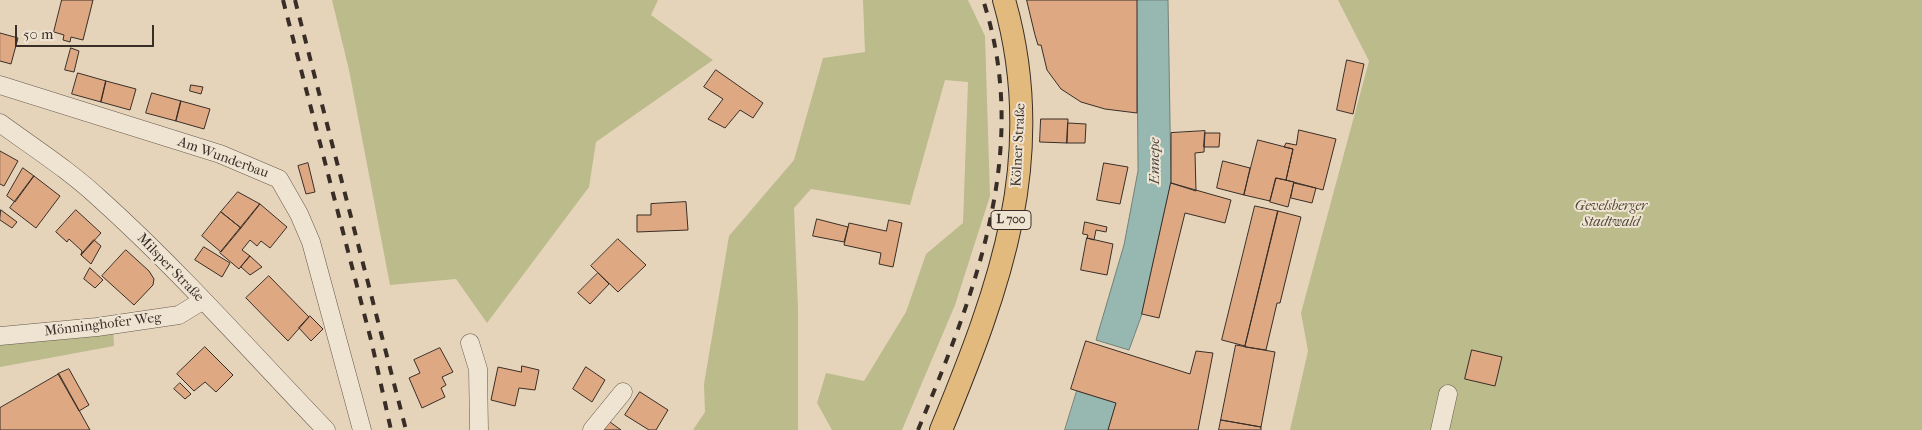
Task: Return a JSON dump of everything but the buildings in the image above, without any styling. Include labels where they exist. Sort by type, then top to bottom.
[{"type":"main road","name":"Kölner Straße","points":[[941,430],[980,334],[996,284],[1019,176],[1021,83],[1004,0]]},
{"type":"street","name":"Am Wunderbau","points":[[0,85],[220,154],[279,179],[299,214],[311,242],[362,430]]},
{"type":"street","name":"Milsper Straße","points":[[0,123],[63,167],[100,199],[202,300],[326,430]]},
{"type":"street","name":"Mönninghofer Weg","points":[[0,336],[97,327],[179,315],[202,300]]},
{"type":"street","points":[[470,343],[478,376],[479,430]]},
{"type":"street","points":[[592,430],[623,392]]},
{"type":"street","points":[[1440,430],[1448,394]]},
{"type":"green space","points":[[332,0],[658,0],[651,15],[713,60],[596,142],[589,187],[487,323],[456,279],[390,285],[349,70]]},
{"type":"green space","points":[[863,0],[968,0],[985,36],[990,196],[955,305],[902,430],[832,430],[817,403],[826,373],[864,381],[906,312],[926,254],[963,223],[968,82],[945,80],[910,205],[811,189],[794,208],[798,308],[798,430],[693,430],[705,412],[704,384],[729,236],[794,160],[823,58],[865,52]]},
{"type":"green space","name":"Gevelsberger Stadtwald","points":[[1338,0],[1922,0],[1922,430],[1290,430],[1308,351],[1301,313],[1369,61]]},
{"type":"green space","points":[[113,325],[114,346],[0,367],[0,341]]},
{"type":"water","name":"Ennepe","points":[[1137,0],[1168,0],[1171,183],[1142,314],[1129,350],[1096,340],[1124,245],[1138,171]]},
{"type":"water","points":[[1077,391],[1116,403],[1108,430],[1065,430]]},
{"type":"railway","points":[[283,0],[372,344],[391,430]]},
{"type":"railway","points":[[295,0],[406,430]]},
{"type":"railway","points":[[918,430],[959,326],[977,273],[990,220],[999,165],[1002,111],[997,56],[983,0]]}]
